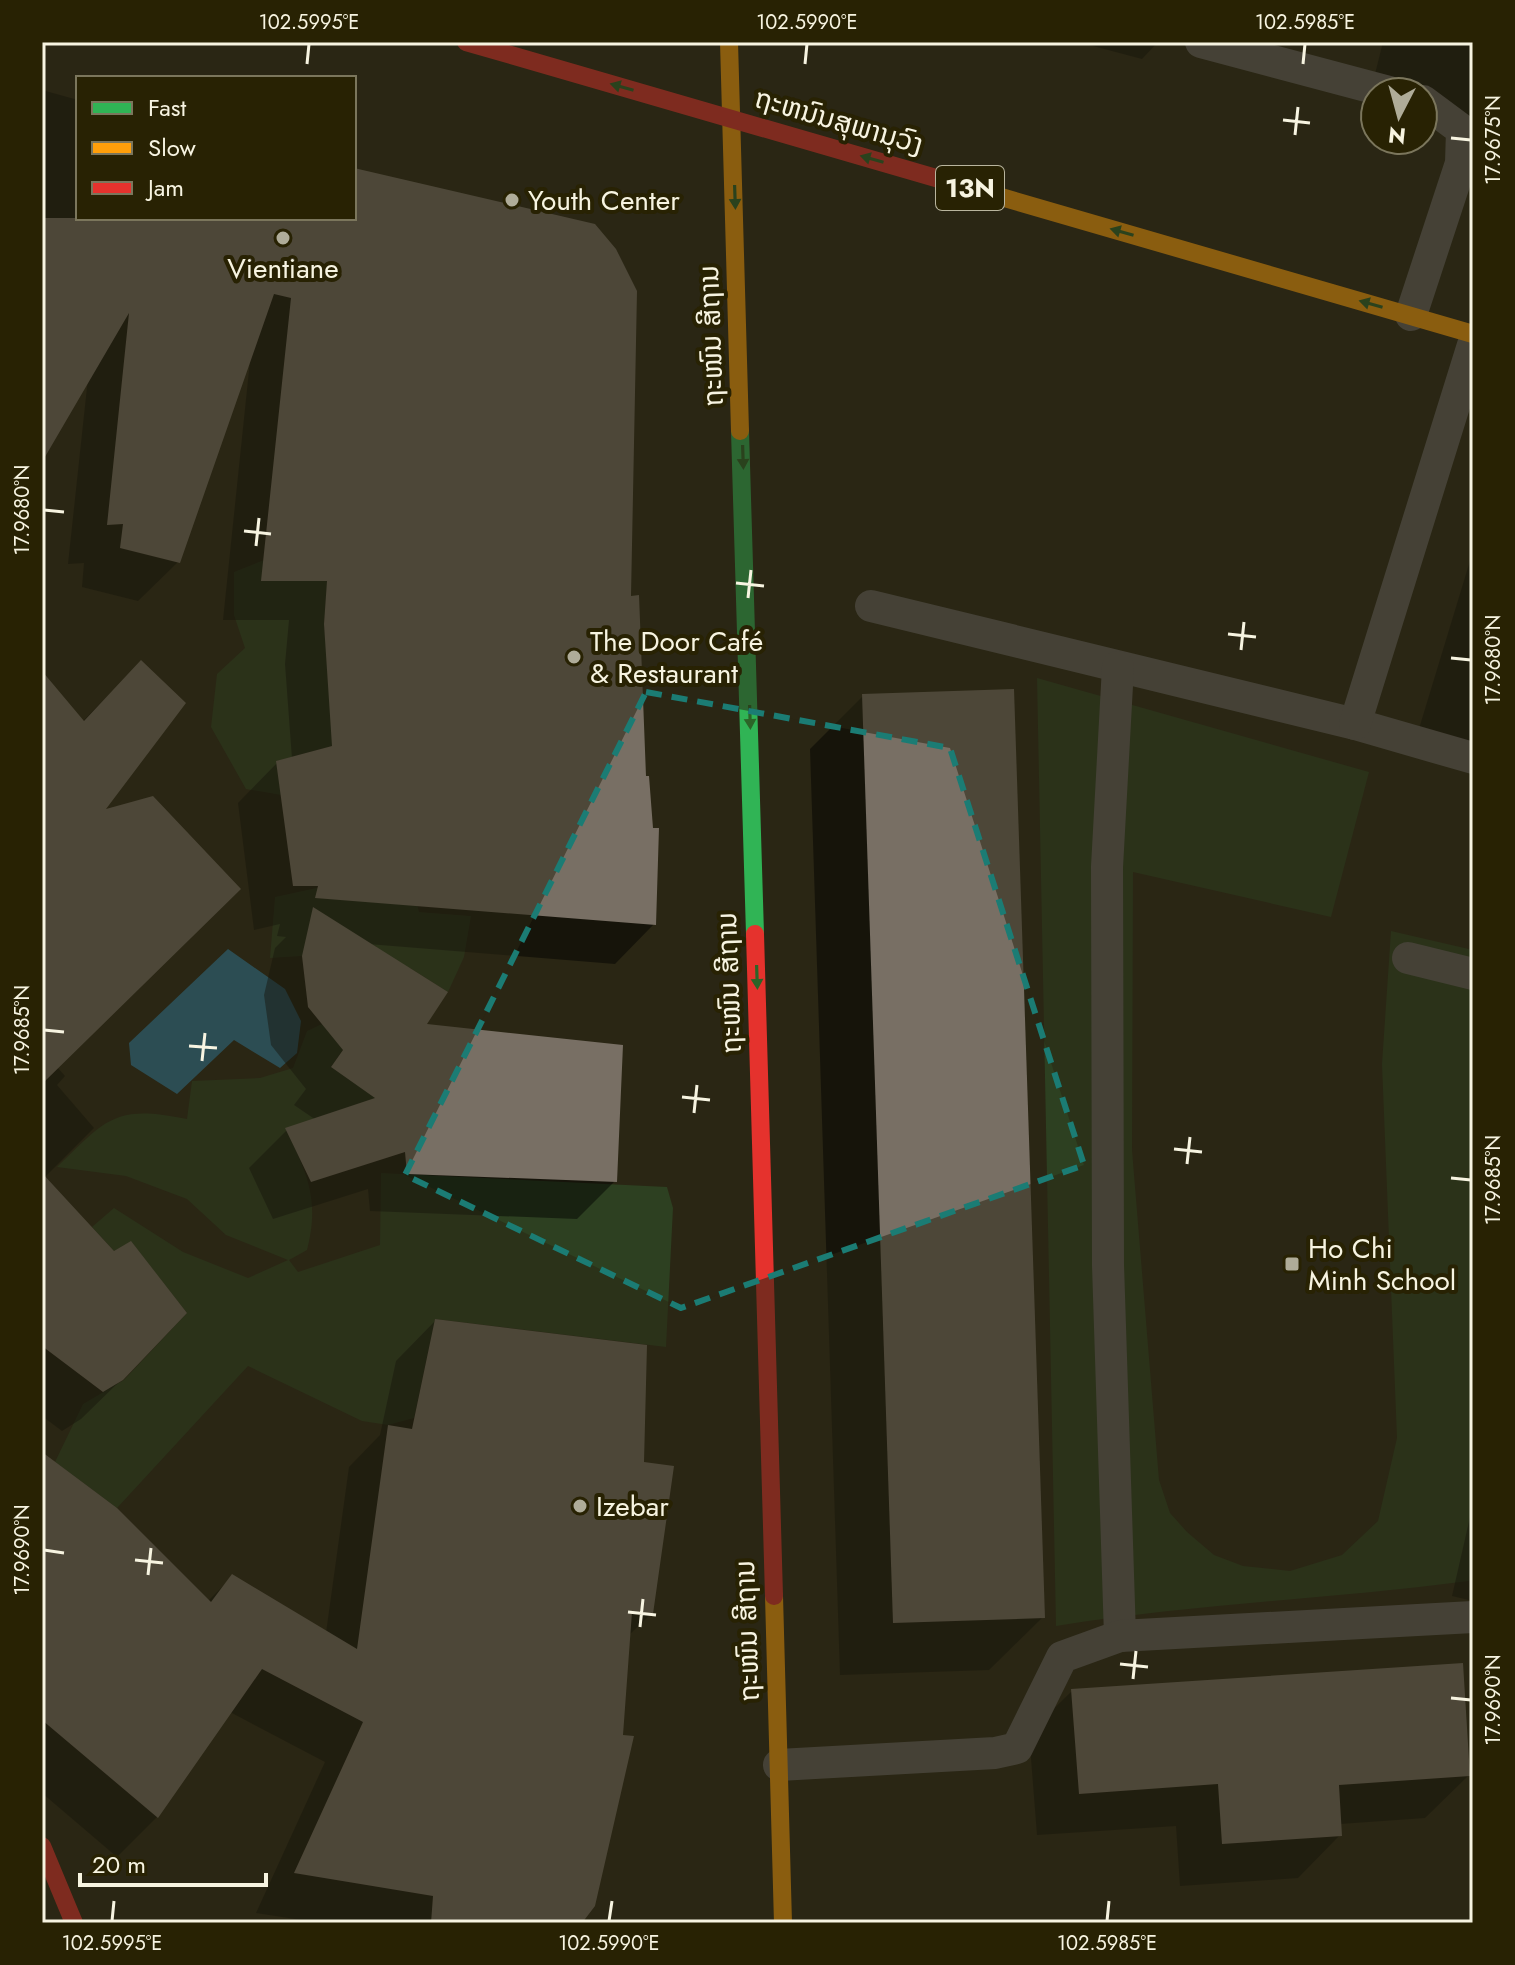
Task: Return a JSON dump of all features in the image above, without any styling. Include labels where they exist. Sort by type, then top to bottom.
[{"type":"main road","name":"ຖະຫນົນສຸພານຸວົງ","points":[[466,42],[1473,334]]},
{"type":"main road","name":"ຖະໜົນ ສີຖານ","points":[[729,42],[783,1923]]},
{"type":"main road","points":[[42,1846],[74,1923]]},
{"type":"lane","points":[[1201,42],[1251,48],[1359,82]]},
{"type":"lane","points":[[1411,315],[1461,163],[1462,130],[1439,113]]},
{"type":"lane","points":[[1355,724],[1473,345]]},
{"type":"lane","points":[[871,606],[1355,724],[1473,758]]},
{"type":"lane","points":[[1118,667],[1107,867],[1107,1217],[1120,1636]]},
{"type":"lane","points":[[1408,958],[1473,974]]},
{"type":"lane","points":[[779,1765],[995,1753],[1017,1748],[1062,1657],[1120,1636],[1473,1617]]},
{"type":"highlighted area","points":[[646,692],[950,748],[1084,1165],[681,1308],[405,1175]]},
{"type":"green space","points":[[330,548],[324,624],[336,745],[277,761],[281,795],[246,789],[211,727],[217,674],[245,648],[234,615],[234,572],[264,560],[262,581],[316,581],[322,549]]},
{"type":"green space","points":[[1037,678],[1369,772],[1331,917],[1133,872],[1132,1150],[1159,1480],[1170,1513],[1214,1555],[1243,1566],[1290,1571],[1342,1555],[1378,1521],[1397,1438],[1382,1064],[1391,931],[1473,950],[1473,1560],[1469,1581],[1159,1612],[1056,1626]]},
{"type":"green space","points":[[408,868],[419,912],[471,916],[464,957],[448,992],[410,968],[388,996],[376,946],[332,940],[302,956],[270,958],[275,897]]},
{"type":"green space","points":[[361,1023],[331,1067],[376,1098],[286,1129],[300,1160],[312,1201],[307,1250],[289,1260],[298,1272],[380,1245],[381,1173],[667,1187],[673,1208],[666,1347],[435,1319],[414,1418],[388,1425],[362,1421],[248,1366],[117,1508],[55,1462],[83,1404],[124,1380],[187,1313],[131,1242],[114,1251],[92,1227],[114,1208],[183,1252],[248,1278],[288,1260],[226,1235],[187,1199],[126,1176],[57,1167],[88,1137],[113,1119],[143,1113],[187,1119],[192,1081],[260,1078],[293,1068],[307,1031],[322,1024]]},
{"type":"water","points":[[228,949],[285,989],[301,1021],[297,1053],[280,1068],[234,1040],[177,1094],[131,1065],[129,1043]]},
{"type":"building","points":[[356,168],[595,224],[616,249],[637,291],[631,596],[639,595],[646,776],[649,776],[653,828],[659,828],[656,925],[315,898],[318,886],[293,886],[276,761],[332,746],[324,624],[327,581],[261,581],[291,298],[274,294],[180,563],[120,548],[123,524],[107,525],[129,313],[42,462],[42,218],[356,220]]},
{"type":"building","points":[[141,660],[186,703],[106,809],[153,796],[241,889],[42,1084],[42,671],[84,721]]},
{"type":"building","points":[[1014,689],[1045,1618],[893,1623],[862,694]]},
{"type":"building","points":[[313,907],[448,992],[427,1024],[623,1045],[617,1182],[407,1174],[405,1152],[311,1182],[285,1128],[375,1098],[331,1067],[343,1050],[308,1007],[302,956]]},
{"type":"building","points":[[42,1173],[114,1251],[131,1241],[187,1313],[123,1380],[103,1392],[42,1346]]},
{"type":"building","points":[[435,1319],[647,1345],[644,1462],[674,1466],[653,1614],[632,1612],[623,1735],[634,1736],[595,1906],[582,1923],[431,1923],[433,1896],[294,1873],[363,1722],[262,1669],[158,1818],[42,1720],[42,1452],[117,1508],[211,1602],[232,1574],[357,1649],[388,1425],[412,1429]]},
{"type":"building","points":[[1463,1663],[1470,1776],[1339,1785],[1342,1836],[1222,1844],[1218,1784],[1079,1794],[1071,1689]]},
{"type":"traffic: fast","points":[[740,431],[755,934]]},
{"type":"traffic: slow","points":[[729,42],[740,431]]},
{"type":"traffic: slow","points":[[960,185],[1473,334]]},
{"type":"traffic: slow","points":[[774,1596],[783,1923]]},
{"type":"traffic: jam","points":[[466,42],[960,185]]},
{"type":"traffic: jam","points":[[755,934],[774,1596]]},
{"type":"traffic: jam","points":[[42,1846],[74,1923]]},
{"type":"place","name":"Youth Center","points":[[512,200]]},
{"type":"place","name":"Vientiane","points":[[283,238]]},
{"type":"place","name":"The Door Café & Restaurant","points":[[574,657]]},
{"type":"place","name":"Ho Chi Minh School","points":[[1292,1264]]},
{"type":"place","name":"Izebar","points":[[580,1506]]}]
